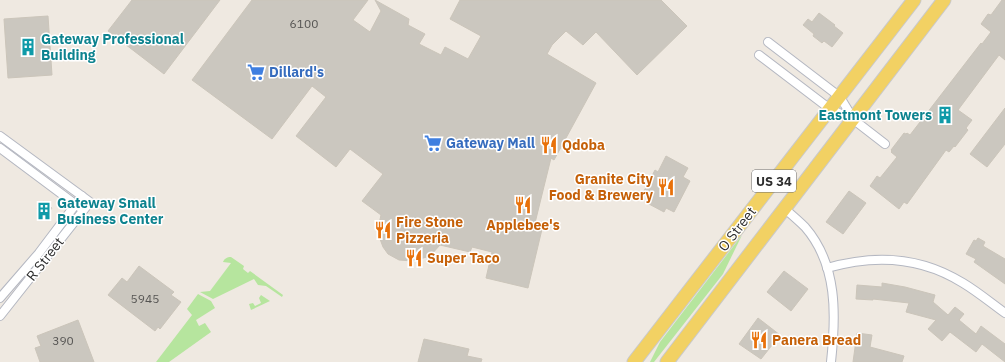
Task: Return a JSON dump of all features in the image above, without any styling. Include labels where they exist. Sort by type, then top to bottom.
[{"type":"main road","name":"O Street","points":[[634,362],[914,0]]},
{"type":"main road","name":"O Street","points":[[666,362],[854,120],[944,0]]},
{"type":"street","points":[[768,42],[840,97],[854,120]]},
{"type":"street","points":[[759,55],[830,109],[854,120],[885,144]]},
{"type":"street","points":[[0,136],[82,196]]},
{"type":"street","points":[[0,148],[83,210]]},
{"type":"street","name":"R Street","points":[[0,298],[39,252],[82,196],[90,202],[0,316]]},
{"type":"street","points":[[785,209],[799,221],[813,238],[822,253],[827,268],[832,288],[834,308],[830,362]]},
{"type":"street","points":[[827,268],[858,261],[884,259],[918,263],[937,269],[955,278],[972,288],[1005,313]]},
{"type":"green space","points":[[742,235],[723,274],[654,362],[650,362],[660,342]]},
{"type":"green space","points":[[231,257],[244,266],[243,269],[248,273],[250,271],[283,295],[282,297],[266,286],[258,285],[254,279],[213,299],[200,292],[210,291],[231,263],[223,261]]},
{"type":"green space","points":[[198,294],[211,301],[215,308],[196,320],[199,326],[205,323],[211,332],[169,362],[156,362],[192,315],[187,309]]},
{"type":"green space","points":[[261,295],[270,301],[251,310],[249,304],[253,303],[255,306],[261,303],[259,298]]},
{"type":"building","points":[[132,0],[220,0],[164,74],[108,31]]},
{"type":"building","name":"Gateway Mall","points":[[252,0],[368,0],[353,20],[370,32],[381,11],[375,0],[409,19],[408,25],[425,34],[419,44],[441,55],[445,47],[468,59],[481,36],[450,19],[460,0],[661,0],[687,26],[637,75],[596,32],[583,45],[566,31],[552,45],[547,54],[596,83],[554,160],[551,158],[535,223],[543,225],[528,288],[486,278],[492,252],[472,247],[470,252],[440,245],[430,256],[413,261],[399,260],[388,254],[380,239],[379,224],[381,215],[362,201],[383,174],[350,149],[336,167],[296,136],[326,97],[312,86],[272,139],[192,80]]},
{"type":"building","name":"Eastmont Towers","points":[[1002,0],[1005,0],[1005,60],[999,55],[958,110],[972,120],[966,128],[968,130],[955,147],[954,146],[949,152],[946,150],[907,204],[904,202],[899,209],[870,186],[877,176],[880,178],[897,157],[891,152],[891,150],[904,133],[910,135],[991,32],[981,24],[988,14],[991,15]]},
{"type":"building","points":[[819,13],[843,33],[832,47],[824,41],[822,43],[803,25],[808,19],[812,22]]},
{"type":"building","name":"Gateway Professional Building","points":[[48,16],[52,75],[8,78],[4,19]]},
{"type":"building","points":[[1005,108],[1005,144],[987,167],[970,154]]},
{"type":"building","name":"Granite City Food & Brewery","points":[[666,156],[688,168],[683,177],[690,181],[674,212],[666,208],[664,212],[647,203],[650,197],[643,193],[655,170],[658,172]]},
{"type":"building","points":[[849,191],[866,203],[843,234],[826,222]]},
{"type":"building","name":"Gateway Small Business Center","points":[[43,201],[52,208],[46,216],[37,209]]},
{"type":"building","points":[[978,238],[985,242],[983,246],[1005,259],[1005,284],[974,262],[976,259],[966,254],[974,240],[976,241]]},
{"type":"building","points":[[139,266],[174,292],[171,295],[181,302],[160,329],[158,327],[155,331],[108,295],[122,278],[127,282]]},
{"type":"building","points":[[784,271],[808,289],[791,311],[767,292]]},
{"type":"building","points":[[882,283],[935,295],[933,302],[948,315],[955,307],[964,314],[959,320],[976,334],[981,326],[1005,344],[1005,362],[982,344],[976,352],[950,332],[942,341],[928,329],[936,320],[906,312],[909,303],[873,299],[856,299],[857,285],[882,287]]},
{"type":"building","name":"Panera Bread","points":[[758,318],[780,335],[761,359],[739,344]]},
{"type":"building","points":[[78,320],[94,362],[40,362],[35,348],[41,346],[37,336]]},
{"type":"building","points":[[857,333],[872,335],[870,347],[904,356],[902,362],[853,362]]},
{"type":"building","points":[[424,339],[469,349],[467,356],[482,359],[481,362],[418,362]]},
{"type":"place","name":"Gateway Professional Building","points":[[28,47]]},
{"type":"place","name":"Dillard's","points":[[256,72]]},
{"type":"place","name":"Eastmont Towers","points":[[945,115]]},
{"type":"place","name":"Gateway Mall","points":[[433,143]]},
{"type":"place","name":"Qdoba","points":[[549,145]]},
{"type":"place","name":"Granite City Food & Brewery","points":[[666,187]]},
{"type":"place","name":"Applebee's","points":[[523,205]]},
{"type":"place","name":"Gateway Small Business Center","points":[[44,211]]},
{"type":"place","name":"Fire Stone Pizzeria","points":[[383,230]]},
{"type":"place","name":"Super Taco","points":[[414,258]]},
{"type":"place","name":"Panera Bread","points":[[759,340]]}]
